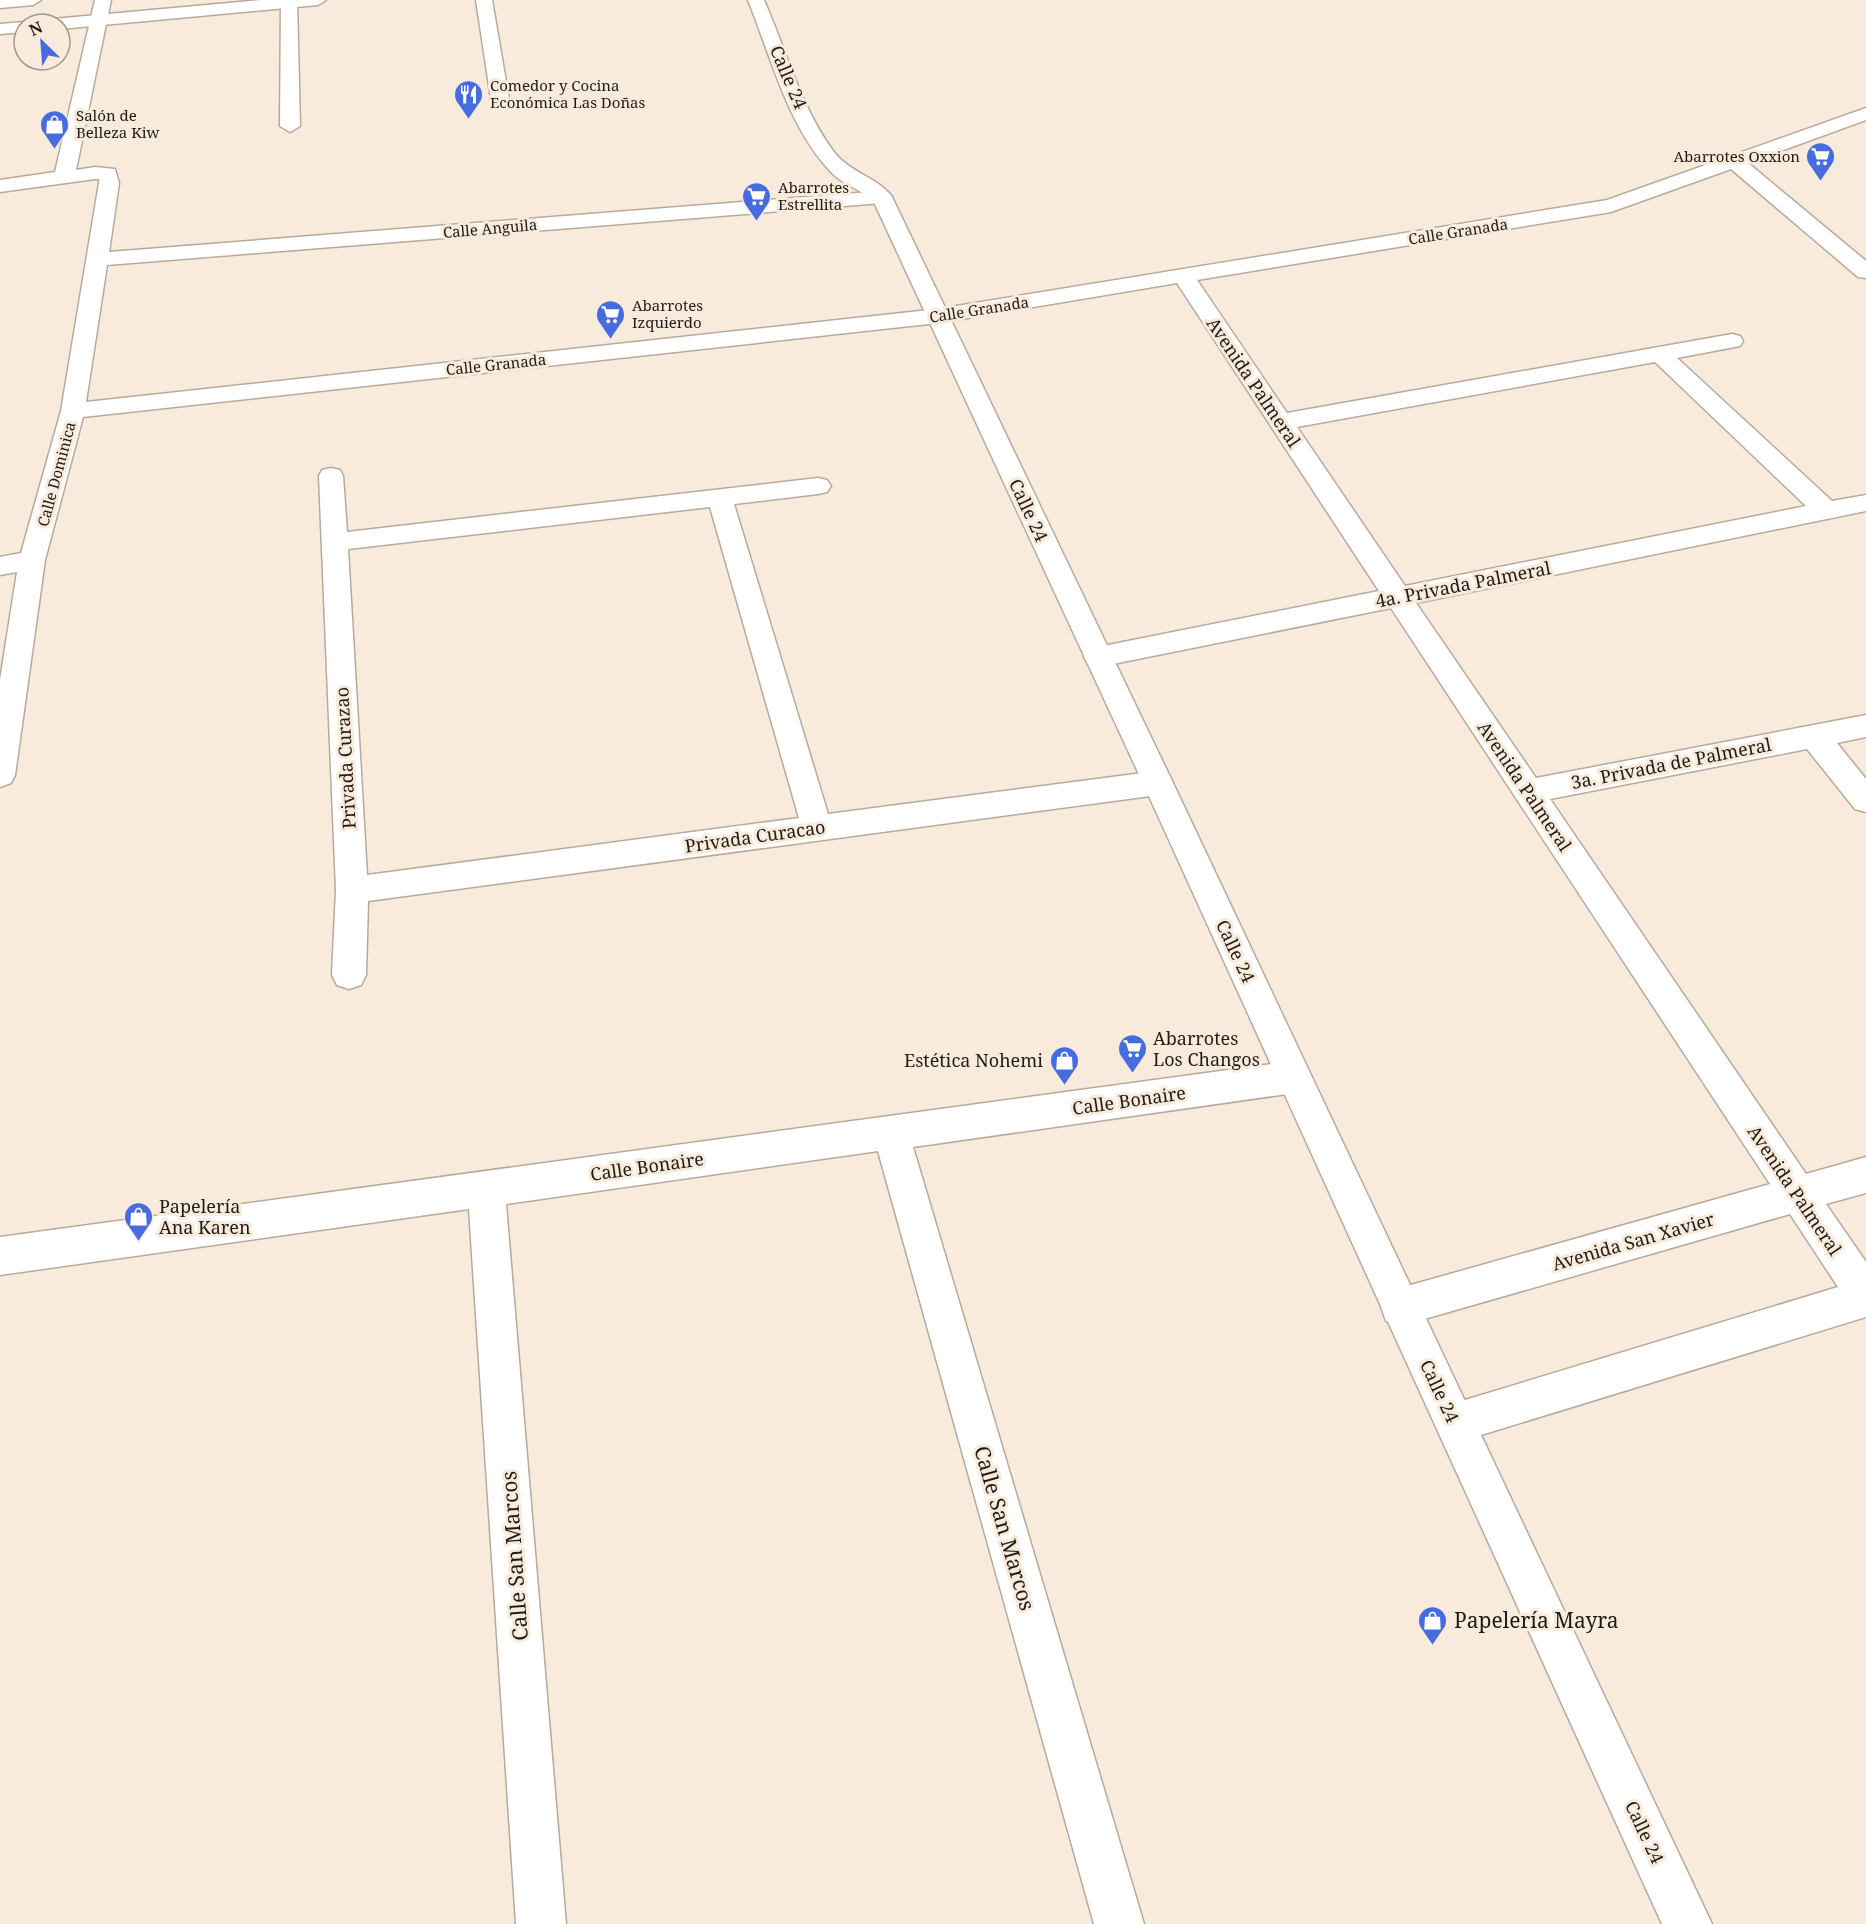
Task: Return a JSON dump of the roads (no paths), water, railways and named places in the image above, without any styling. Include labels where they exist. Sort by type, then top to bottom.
[{"type":"street","points":[[0,3],[33,0]]},
{"type":"street","points":[[0,186],[64,178],[103,0]]},
{"type":"street","points":[[72,22],[318,0]]},
{"type":"street","points":[[484,0],[500,99]]},
{"type":"street","name":"Calle 24","points":[[756,0],[815,139],[840,170],[872,188],[882,197],[1158,783],[1688,1924]]},
{"type":"street","points":[[289,1],[290,126]]},
{"type":"street","name":"Calle Granada","points":[[73,411],[938,316],[1611,206],[1866,114]]},
{"type":"street","points":[[1734,162],[1866,272]]},
{"type":"street","name":"Calle Dominica","points":[[0,775],[32,560],[73,411],[99,259],[109,183],[108,173],[64,178]]},
{"type":"street","name":"Calle Anguila","points":[[99,259],[882,197]]},
{"type":"street","name":"Avenida Palmeral","points":[[1183,276],[1866,1297]]},
{"type":"street","points":[[1281,422],[1732,341]]},
{"type":"street","points":[[1660,354],[1809,496],[1828,511]]},
{"type":"street","name":"Privada Curazao","points":[[331,476],[352,890],[349,975]]},
{"type":"street","points":[[334,542],[818,486]]},
{"type":"street","points":[[720,498],[817,828]]},
{"type":"street","name":"4a. Privada Palmeral","points":[[1098,657],[1866,503]]},
{"type":"street","points":[[0,566],[32,560]]},
{"type":"street","name":"3a. Privada de Palmeral","points":[[1528,790],[1866,726]]},
{"type":"street","points":[[1814,736],[1866,800]]},
{"type":"street","name":"Privada Curacao","points":[[352,890],[1158,783]]},
{"type":"street","name":"Calle Bonaire","points":[[0,1256],[1294,1077]]},
{"type":"street","name":"Calle San Marcos","points":[[891,1133],[1119,1924]]},
{"type":"street","name":"Avenida San Xavier","points":[[1400,1307],[1866,1175]]},
{"type":"street","name":"Calle San Marcos","points":[[486,1189],[541,1924]]},
{"type":"street","points":[[1455,1423],[1866,1297]]},
{"type":"place","name":"Comedor y Cocina Económica Las Doñas","points":[[469,120]]},
{"type":"place","name":"Salón de Belleza Kiw","points":[[55,150]]},
{"type":"place","name":"Abarrotes Oxxion","points":[[1821,182]]},
{"type":"place","name":"Abarrotes Estrellita","points":[[757,222]]},
{"type":"place","name":"Abarrotes Izquierdo","points":[[611,340]]},
{"type":"place","name":"Abarrotes Los Changos","points":[[1132,1074]]},
{"type":"place","name":"Estética Nohemi","points":[[1064,1086]]},
{"type":"place","name":"Papelería Ana Karen","points":[[138,1242]]},
{"type":"place","name":"Papelería Mayra","points":[[1433,1646]]}]
